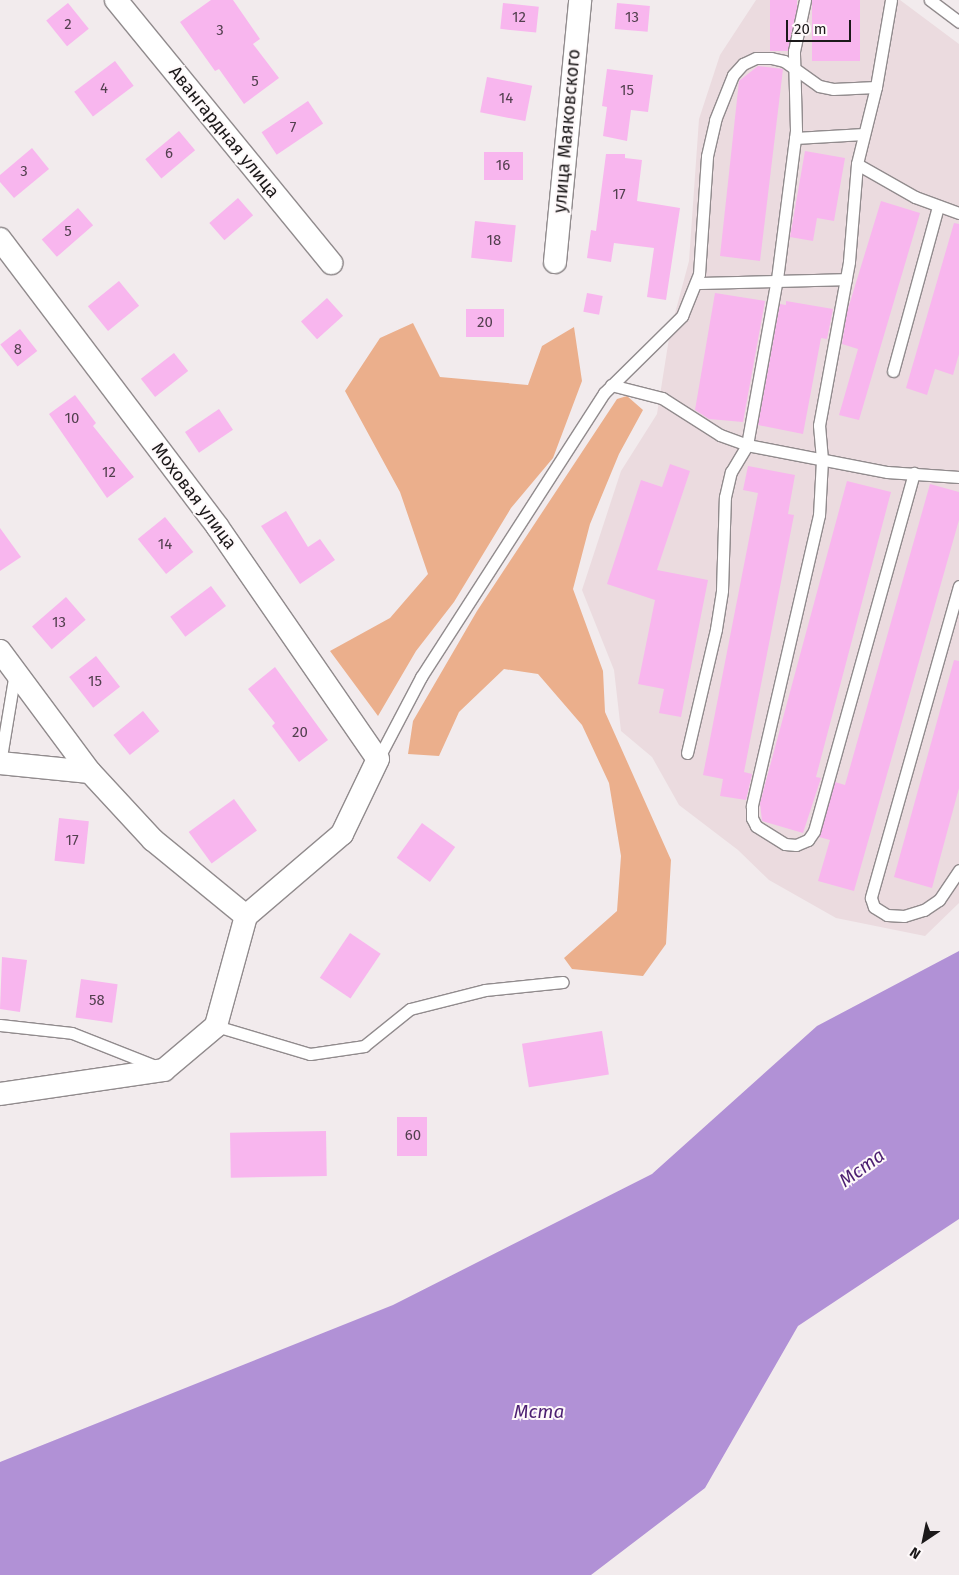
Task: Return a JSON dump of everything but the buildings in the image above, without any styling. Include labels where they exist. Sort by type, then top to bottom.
[{"type":"street","name":"Авангардная улица","points":[[116,0],[331,263]]},
{"type":"street","name":"улица Маяковского","points":[[555,262],[580,0]]},
{"type":"street","name":"Моховая улица","points":[[0,239],[217,526],[378,759]]},
{"type":"street","points":[[0,651],[90,772],[153,840],[246,916]]},
{"type":"street","points":[[0,1094],[164,1070],[216,1026],[246,916],[342,834],[378,759]]},
{"type":"street","points":[[0,763],[90,772]]},
{"type":"lane","points":[[687,754],[716,629],[722,590],[724,497],[731,472],[747,445],[777,280],[795,138],[794,51],[805,0]]},
{"type":"lane","points":[[891,0],[876,87],[856,164],[846,279],[819,425],[822,460],[819,514],[752,806],[752,818],[756,826],[785,844],[796,845],[808,840],[814,831],[914,473]]},
{"type":"lane","points":[[930,0],[959,22]]},
{"type":"lane","points":[[378,759],[421,677],[611,385],[675,325],[696,283],[707,156],[715,120],[733,75],[743,64],[756,58],[784,60],[819,86],[833,89],[876,87]]},
{"type":"lane","points":[[795,138],[864,134]]},
{"type":"lane","points":[[856,164],[915,197],[959,213]]},
{"type":"lane","points":[[892,371],[938,206]]},
{"type":"lane","points":[[696,283],[846,279]]},
{"type":"lane","points":[[611,385],[662,398],[720,435],[747,445],[887,472],[959,477]]},
{"type":"lane","points":[[959,586],[871,898],[874,906],[887,915],[904,916],[924,910],[939,900],[959,870]]},
{"type":"lane","points":[[0,763],[15,670]]},
{"type":"lane","points":[[216,1026],[310,1054],[364,1046],[410,1009],[485,990],[563,982]]},
{"type":"lane","points":[[0,1025],[72,1033],[164,1070]]},
{"type":"shaded area","points":[[756,0],[900,0],[959,44],[959,903],[925,936],[836,918],[769,880],[738,850],[679,805],[652,757],[621,731],[614,670],[582,590],[621,471],[657,414],[670,332],[689,261],[699,119],[720,55]]},
{"type":"shaded area","points":[[413,323],[440,377],[528,385],[542,346],[574,327],[582,381],[553,458],[511,508],[454,602],[416,651],[378,716],[330,651],[390,618],[428,574],[400,492],[345,391],[380,338]]},
{"type":"shaded area","points":[[627,396],[643,410],[619,454],[590,524],[573,589],[603,671],[605,712],[671,860],[666,944],[643,976],[572,969],[564,958],[617,911],[621,856],[609,783],[582,725],[538,674],[504,669],[459,712],[439,756],[408,754],[413,721],[477,611],[617,399]]},
{"type":"water","name":"Мста","points":[[959,951],[959,1219],[798,1326],[705,1488],[591,1575],[0,1575],[0,1462],[393,1305],[652,1174],[817,1026]]}]
